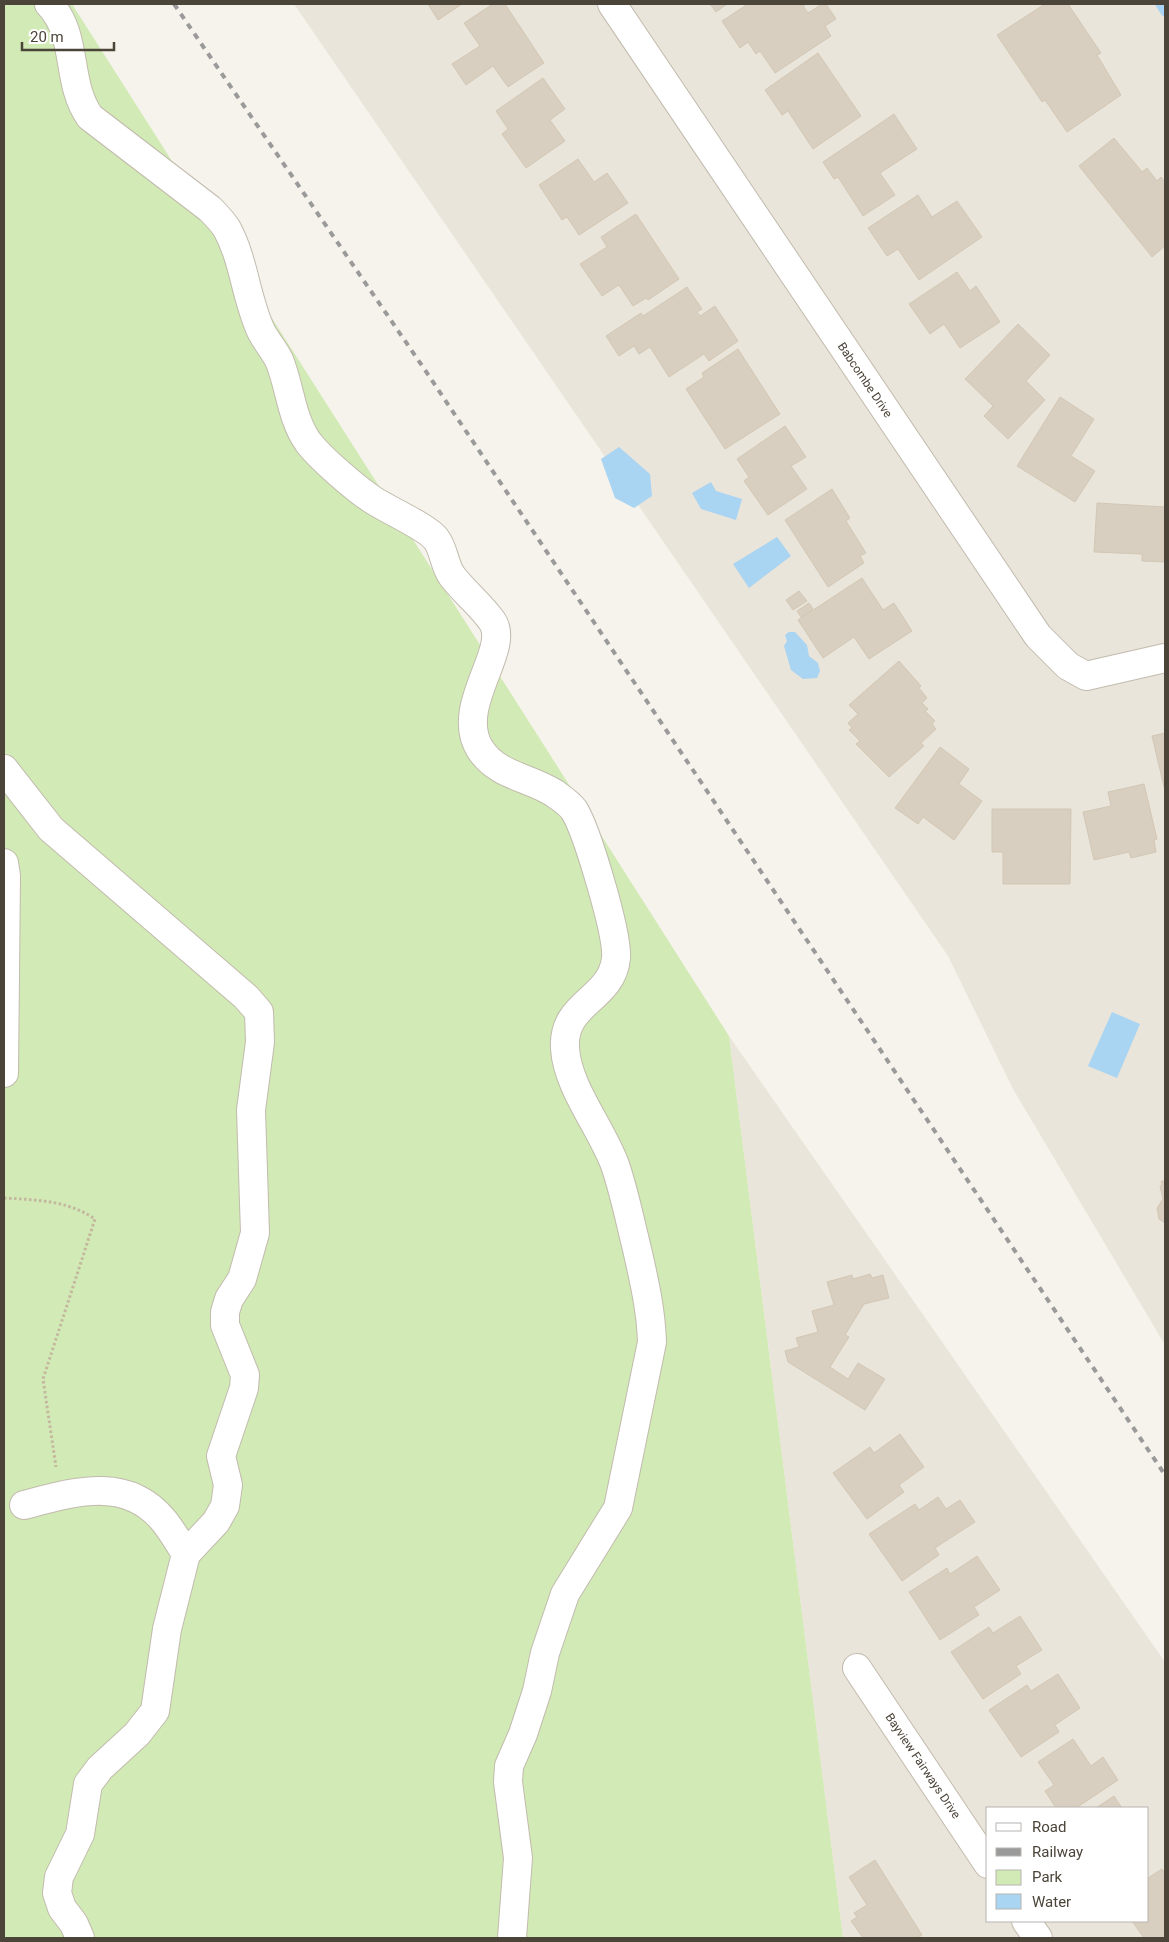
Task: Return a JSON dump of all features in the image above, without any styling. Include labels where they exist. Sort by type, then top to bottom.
[{"type":"street","points":[[49,4],[65,28],[75,85],[81,104],[90,117],[210,209],[226,227],[250,301],[262,332],[278,358],[296,417],[308,441],[370,498],[436,538],[450,573],[494,624],[496,638],[493,651],[474,704],[472,724],[474,739],[483,753],[496,767],[544,787],[572,807],[578,818],[604,892],[616,957],[606,986],[572,1016],[566,1027],[565,1048],[575,1084],[615,1165],[652,1318],[652,1342],[618,1508],[565,1594],[545,1652],[537,1691],[523,1734],[509,1766],[508,1782],[518,1858],[512,1938]]},
{"type":"street","name":"Babcombe Drive","points":[[612,4],[1038,636],[1068,666],[1086,676],[1165,658]]},
{"type":"street","points":[[4,768],[51,829],[265,1013],[251,1110],[255,1233],[242,1279],[229,1299],[225,1312],[225,1326],[245,1375],[244,1388],[221,1456],[228,1485],[225,1506],[216,1522],[186,1554],[167,1629],[155,1711],[137,1734],[100,1768],[88,1784],[80,1834],[59,1877],[57,1893],[62,1908],[80,1938]]},
{"type":"street","points":[[4,863],[6,876],[4,1073]]},
{"type":"street","points":[[24,1505],[74,1492],[111,1491],[133,1495],[164,1520],[186,1554]]},
{"type":"street","name":"Bayview Fairways Drive","points":[[857,1668],[986,1861]]},
{"type":"street","points":[[1027,1922],[1038,1938]]},
{"type":"path","points":[[4,1198],[56,1202],[82,1210],[95,1219],[43,1379],[57,1474]]},
{"type":"shaded area","points":[[294,4],[1165,4],[1165,1345],[1013,1089],[948,956]]},
{"type":"shaded area","points":[[729,1036],[1165,1662],[1165,1938],[843,1938]]},
{"type":"green space","points":[[4,4],[72,4],[729,1036],[843,1938],[4,1938]]},
{"type":"water","points":[[619,447],[650,474],[652,496],[634,508],[615,498],[601,459]]},
{"type":"water","points":[[711,482],[716,491],[742,499],[736,520],[701,509],[692,493]]},
{"type":"water","points":[[777,537],[791,556],[749,588],[733,564]]},
{"type":"water","points":[[789,632],[795,632],[807,645],[809,656],[818,663],[820,671],[817,678],[803,679],[791,670],[784,646],[787,641],[785,635]]},
{"type":"water","points":[[1112,1012],[1140,1024],[1117,1078],[1088,1066]]},
{"type":"building","points":[[428,4],[462,4],[438,20]]},
{"type":"building","points":[[493,4],[505,4],[544,63],[508,87],[493,66],[466,85],[452,64],[480,46],[464,23]]},
{"type":"building","points":[[710,4],[727,4],[716,12]]},
{"type":"building","points":[[748,4],[806,4],[803,6],[808,13],[822,4],[826,4],[836,19],[825,26],[831,36],[775,73],[760,51],[756,54],[748,42],[740,48],[722,21]]},
{"type":"building","points":[[1045,4],[1068,4],[1101,53],[1097,55],[1121,95],[1067,132],[1045,100],[1042,102],[997,35]]},
{"type":"building","points":[[818,53],[861,116],[813,149],[788,111],[782,115],[765,90]]},
{"type":"building","points":[[543,78],[565,109],[550,120],[565,141],[526,168],[502,134],[508,129],[496,111]]},
{"type":"building","points":[[894,114],[917,149],[880,173],[895,195],[863,216],[838,177],[834,179],[823,162]]},
{"type":"building","points":[[1114,138],[1142,172],[1147,168],[1157,181],[1161,177],[1165,182],[1165,246],[1152,257],[1079,166]]},
{"type":"building","points":[[578,159],[594,182],[607,173],[628,203],[579,235],[567,217],[562,220],[539,185]]},
{"type":"building","points":[[918,195],[932,217],[957,201],[982,237],[919,280],[898,249],[887,256],[868,228]]},
{"type":"building","points":[[636,214],[679,279],[648,300],[646,298],[633,306],[619,285],[602,296],[580,264],[607,247],[601,237]]},
{"type":"building","points":[[957,272],[970,291],[976,286],[1000,322],[960,348],[944,324],[930,334],[909,304]]},
{"type":"building","points":[[687,287],[702,309],[697,312],[700,316],[715,306],[738,341],[709,361],[704,354],[669,377],[650,347],[639,354],[634,346],[619,356],[606,336],[641,313],[643,316]]},
{"type":"building","points":[[1018,324],[1050,355],[1026,381],[1045,400],[1008,439],[984,416],[993,406],[965,379]]},
{"type":"building","points":[[738,349],[780,414],[725,449],[686,389],[704,377],[702,373]]},
{"type":"building","points":[[1060,397],[1094,419],[1071,456],[1095,471],[1075,502],[1017,466]]},
{"type":"building","points":[[785,426],[806,457],[791,466],[807,489],[768,515],[744,481],[749,477],[737,459]]},
{"type":"building","points":[[832,489],[850,518],[846,521],[866,553],[860,556],[864,563],[828,587],[785,520]]},
{"type":"building","points":[[1097,503],[1165,507],[1165,562],[1142,561],[1142,554],[1094,552]]},
{"type":"building","points":[[862,578],[883,610],[894,603],[912,631],[869,659],[854,637],[823,658],[798,620]]},
{"type":"building","points":[[799,591],[807,601],[793,610],[786,600]]},
{"type":"building","points":[[809,603],[813,609],[801,617],[797,611]]},
{"type":"building","points":[[899,661],[921,686],[919,688],[927,698],[922,703],[928,709],[925,711],[935,721],[932,724],[936,729],[921,743],[924,746],[889,777],[856,744],[860,741],[849,730],[852,728],[848,723],[858,714],[849,705]]},
{"type":"building","points":[[1165,733],[1165,791],[1152,736]]},
{"type":"building","points":[[940,747],[969,769],[959,784],[982,801],[954,840],[923,817],[918,824],[895,808]]},
{"type":"building","points":[[1144,784],[1157,839],[1154,840],[1156,852],[1131,858],[1129,852],[1094,860],[1083,812],[1111,806],[1108,792]]},
{"type":"building","points":[[992,809],[1071,809],[1070,884],[1003,884],[1003,852],[992,852]]},
{"type":"building","points":[[1161,1181],[1165,1181],[1165,1223],[1159,1219],[1157,1208],[1163,1199],[1160,1186],[1162,1185]]},
{"type":"building","points":[[870,1274],[872,1278],[883,1275],[889,1298],[864,1304],[845,1335],[849,1337],[830,1367],[848,1379],[858,1363],[885,1379],[865,1410],[788,1362],[785,1351],[799,1347],[796,1338],[818,1332],[812,1311],[834,1305],[827,1282],[852,1275],[853,1279]]},
{"type":"building","points":[[900,1434],[924,1467],[899,1485],[904,1492],[867,1519],[833,1473],[870,1447],[874,1453]]},
{"type":"building","points":[[938,1497],[946,1509],[960,1500],[975,1522],[935,1548],[939,1555],[902,1581],[869,1534],[915,1504],[919,1510]]},
{"type":"building","points":[[977,1556],[1000,1590],[974,1607],[979,1615],[940,1640],[909,1592],[947,1568],[950,1574]]},
{"type":"building","points":[[1020,1616],[1042,1650],[1016,1666],[1021,1674],[983,1699],[951,1652],[989,1627],[993,1633]]},
{"type":"building","points":[[1058,1674],[1080,1708],[1055,1725],[1059,1732],[1021,1757],[989,1710],[1027,1685],[1031,1691]]},
{"type":"building","points":[[1073,1739],[1091,1766],[1103,1757],[1118,1780],[1078,1807],[1055,1807],[1045,1791],[1054,1785],[1038,1762]]},
{"type":"building","points":[[1114,1796],[1121,1807],[1098,1807]]},
{"type":"building","points":[[875,1860],[922,1935],[917,1938],[863,1938],[851,1921],[857,1917],[854,1913],[867,1905],[849,1877]]},
{"type":"building","points":[[1162,1869],[1165,1874],[1165,1936],[1161,1938],[1144,1938],[1133,1922],[1149,1922],[1149,1877]]},
{"type":"waterway","points":[[1160,4],[1165,12]]},
{"type":"railway","points":[[174,4],[425,370],[1165,1475]]}]
